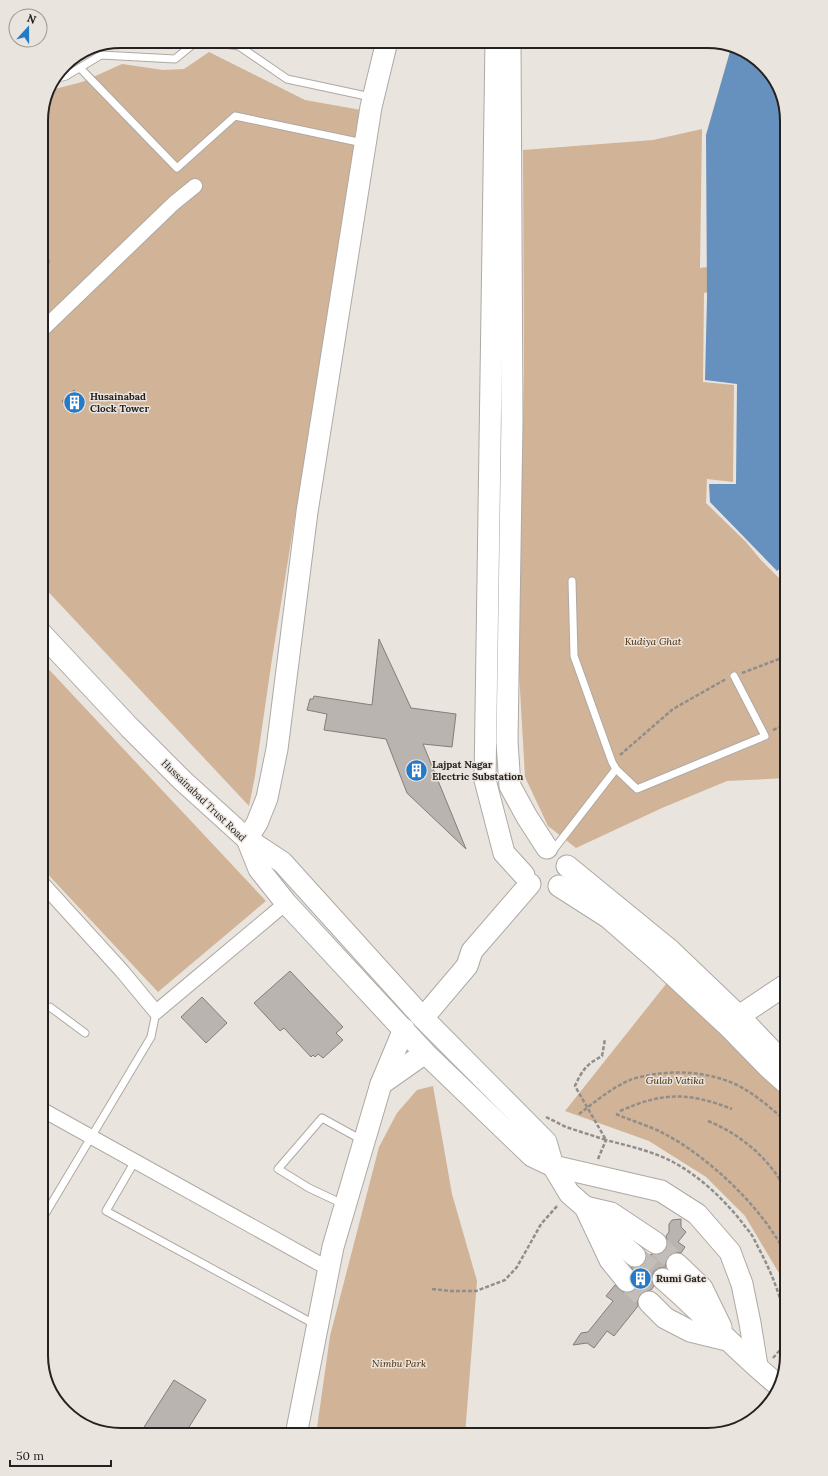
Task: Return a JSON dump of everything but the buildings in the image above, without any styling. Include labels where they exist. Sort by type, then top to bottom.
[{"type":"street","points":[[385,48],[374,98],[366,144],[307,512],[277,749],[267,798],[257,823],[247,839],[282,862],[418,1012],[546,1142],[553,1166],[569,1193],[635,1256]]},
{"type":"street","points":[[496,48],[485,780],[504,852],[527,879],[538,890],[553,890],[564,880],[567,866]]},
{"type":"street","points":[[510,48],[512,422],[506,742],[510,786],[528,817],[550,848]]},
{"type":"street","points":[[48,324],[174,203],[195,186]]},
{"type":"street","name":"Hussainabad Trust Road","points":[[48,640],[182,781],[247,839],[259,869],[286,903],[426,1053],[532,1156],[553,1166],[630,1185],[662,1191],[697,1214],[730,1252],[742,1284],[759,1369]]},
{"type":"street","points":[[527,879],[523,868],[528,856],[534,851],[540,848],[550,848],[560,853],[567,866],[671,951],[734,1021],[768,1067],[780,1078]]},
{"type":"street","points":[[418,1012],[467,966],[472,951],[527,879]]},
{"type":"street","points":[[559,886],[609,918],[658,961],[780,1058]]},
{"type":"street","points":[[48,890],[122,971],[156,1012],[286,903]]},
{"type":"street","points":[[734,1021],[780,989]]},
{"type":"street","points":[[297,1428],[333,1247],[381,1084],[404,1029]]},
{"type":"street","points":[[381,1084],[426,1053]]},
{"type":"street","points":[[48,1113],[329,1269]]},
{"type":"street","points":[[585,1207],[611,1213],[656,1243]]},
{"type":"street","points":[[585,1207],[610,1260],[627,1282]]},
{"type":"street","points":[[677,1264],[702,1288],[728,1340]]},
{"type":"street","points":[[663,1279],[774,1382]]},
{"type":"street","points":[[649,1302],[665,1318],[690,1331],[728,1340]]},
{"type":"lane","points":[[63,77],[101,55],[175,59],[188,48]]},
{"type":"lane","points":[[245,48],[287,79],[374,98]]},
{"type":"lane","points":[[80,68],[177,168],[236,116],[366,144]]},
{"type":"lane","points":[[572,581],[574,656],[614,765],[637,790],[765,736],[734,676]]},
{"type":"lane","points":[[550,848],[614,765]]},
{"type":"lane","points":[[48,1008],[50,1007],[85,1033]]},
{"type":"lane","points":[[48,1209],[151,1036],[156,1012]]},
{"type":"lane","points":[[346,1205],[309,1188],[278,1169],[322,1118],[364,1141]]},
{"type":"lane","points":[[135,1161],[106,1211],[318,1326]]},
{"type":"path","points":[[614,765],[673,709],[734,676],[780,659]]},
{"type":"path","points":[[764,734],[780,727]]},
{"type":"path","points":[[542,1115],[566,1127],[606,1140],[575,1086],[580,1074],[585,1068],[590,1063],[602,1056],[605,1039]]},
{"type":"path","points":[[579,1114],[630,1079],[660,1073],[686,1072],[717,1078],[745,1089],[780,1116]]},
{"type":"path","points":[[620,1111],[641,1101],[678,1096],[699,1098],[732,1109]]},
{"type":"path","points":[[616,1114],[665,1134],[699,1157],[728,1181],[756,1209],[780,1242]]},
{"type":"path","points":[[708,1121],[740,1138],[769,1164],[780,1179]]},
{"type":"path","points":[[432,1289],[476,1291],[505,1280],[516,1267],[541,1224],[569,1193]]},
{"type":"path","points":[[759,1369],[780,1349]]},
{"type":"green space","points":[[209,52],[305,100],[361,110],[249,806],[48,591],[48,116],[50,102],[56,89],[82,82],[122,64],[163,70],[184,69]]},
{"type":"green space","name":"Kudiya Ghat","points":[[702,129],[700,268],[721,265],[723,289],[704,293],[703,382],[734,385],[733,482],[707,479],[706,503],[746,542],[780,579],[780,778],[727,781],[662,808],[576,848],[548,826],[525,777],[518,655],[524,371],[523,150],[653,140]]},
{"type":"green space","points":[[48,668],[266,901],[158,992],[48,874]]},
{"type":"green space","name":"Gulab Vatika","points":[[670,979],[780,1092],[780,1275],[745,1216],[706,1177],[649,1141],[565,1111]]},
{"type":"green space","name":"Nimbu Park","points":[[433,1086],[452,1194],[477,1281],[466,1428],[317,1428],[330,1336],[379,1147],[397,1113],[417,1090]]},
{"type":"water","points":[[730,52],[743,58],[759,69],[770,85],[779,107],[780,568],[777,571],[710,502],[709,484],[736,484],[737,384],[705,380],[707,298],[706,135]]},
{"type":"tunnel","points":[[656,1243],[677,1264]]},
{"type":"tunnel","points":[[635,1256],[663,1279]]},
{"type":"tunnel","points":[[627,1281],[649,1302]]},
{"type":"place","name":"Husainabad Clock Tower","points":[[74,402]]},
{"type":"place","name":"Lajpat Nagar Electric Substation","points":[[416,770]]},
{"type":"place","name":"Rumi Gate","points":[[640,1278]]}]
